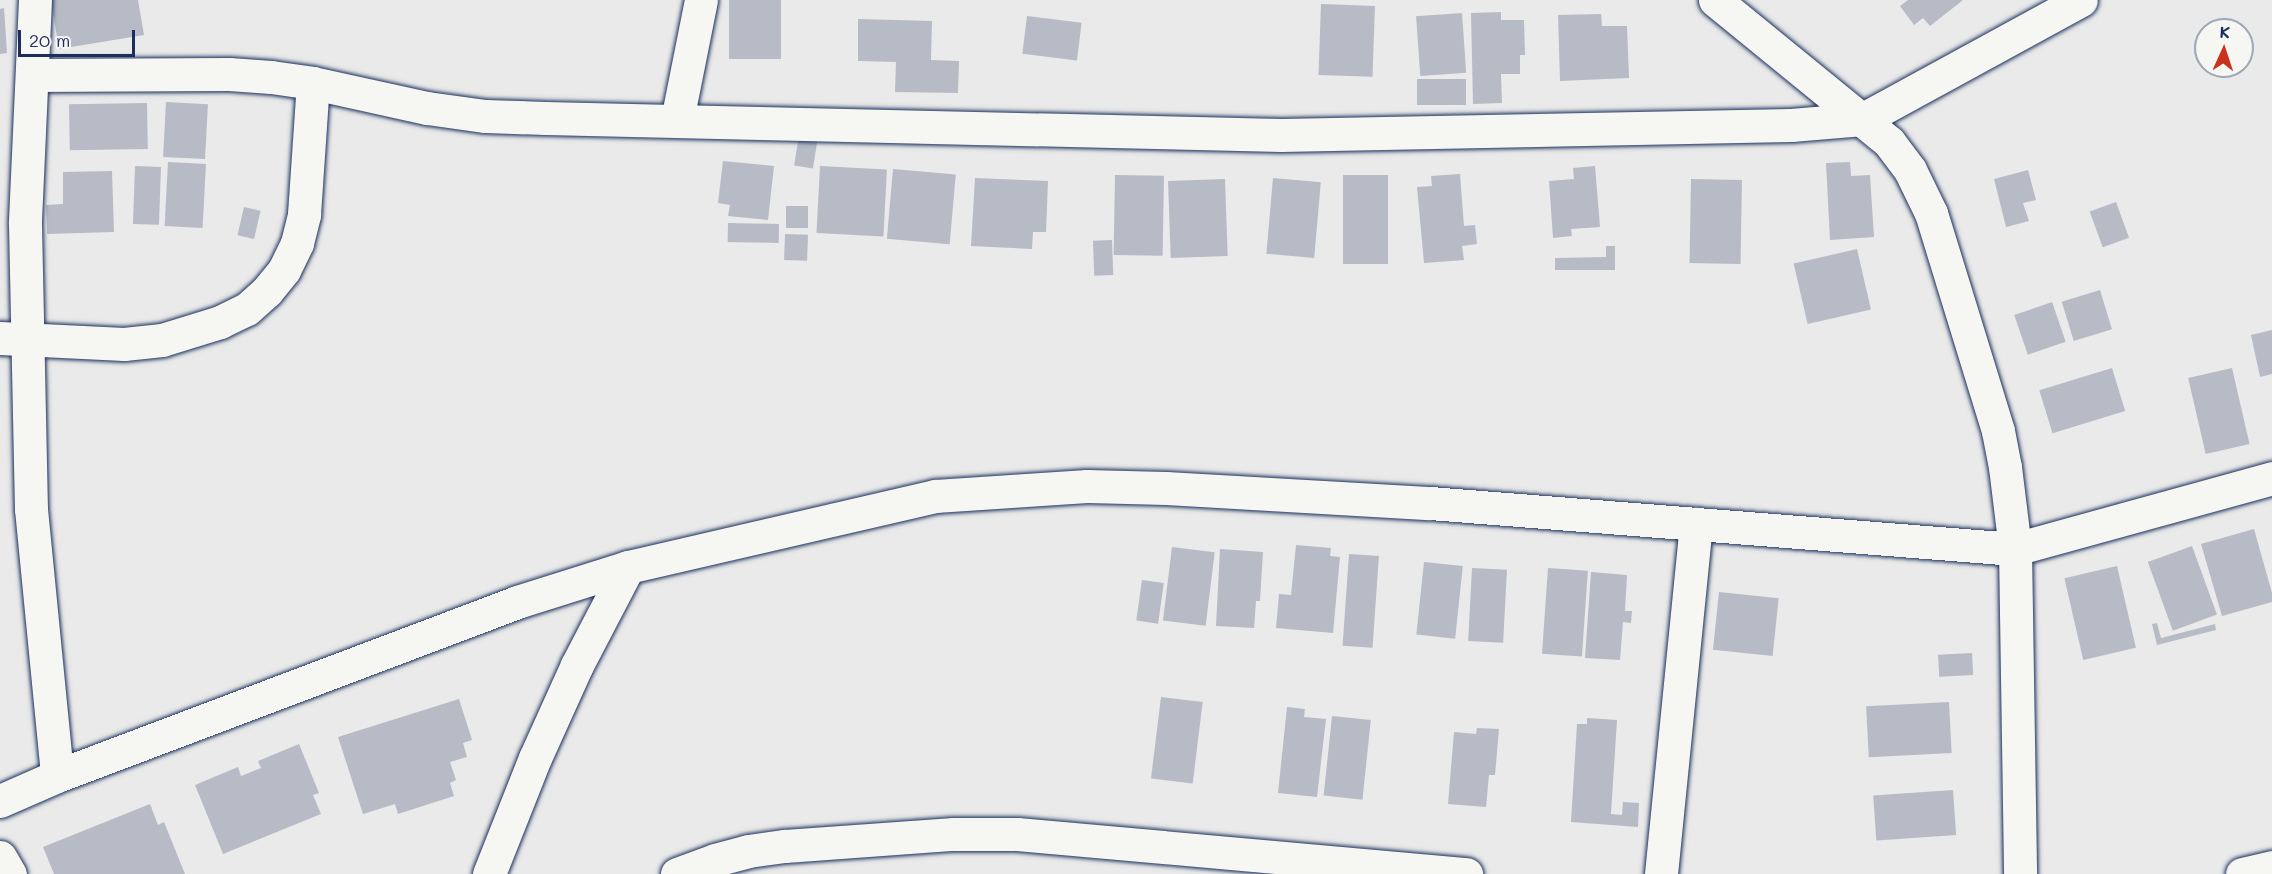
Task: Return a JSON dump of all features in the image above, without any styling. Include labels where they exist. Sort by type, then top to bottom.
[{"type":"street","points":[[35,0],[26,224],[14,338],[57,776]]},
{"type":"street","points":[[677,120],[701,0]]},
{"type":"street","points":[[1715,0],[1889,142],[1910,170],[1931,213],[1998,431],[2015,549],[2020,874]]},
{"type":"street","points":[[32,75],[229,74],[313,83],[427,108],[485,116],[1281,135],[1791,125],[1863,120],[2081,0]]},
{"type":"street","points":[[14,338],[124,344],[162,340],[220,322],[247,309],[267,291],[284,270],[297,243],[304,214],[313,83]]},
{"type":"street","points":[[0,801],[57,776],[517,602],[628,567],[935,496],[1088,486],[1166,488],[1430,503],[2015,549],[2272,478]]},
{"type":"street","points":[[1661,874],[1696,524]]},
{"type":"street","points":[[489,874],[539,748],[577,665],[628,567]]},
{"type":"street","points":[[677,874],[715,860],[776,847],[954,834],[1017,834],[1466,874]]},
{"type":"street","points":[[0,857],[10,874]]},
{"type":"street","points":[[2242,874],[2272,867]]},
{"type":"building","points":[[51,0],[138,0],[144,35],[59,49]]},
{"type":"building","points":[[729,0],[781,0],[781,59],[729,59]]},
{"type":"building","points":[[1908,0],[1963,0],[1930,26],[1923,18],[1914,25],[1900,6]]},
{"type":"building","points":[[1321,4],[1375,6],[1372,77],[1319,75]]},
{"type":"building","points":[[4,8],[7,53],[0,54],[0,9]]},
{"type":"building","points":[[1501,12],[1501,20],[1524,20],[1525,55],[1520,55],[1520,74],[1501,74],[1502,103],[1473,104],[1471,13]]},
{"type":"building","points":[[1462,13],[1466,73],[1420,76],[1416,16]]},
{"type":"building","points":[[1601,14],[1602,26],[1627,26],[1629,78],[1560,81],[1558,15]]},
{"type":"building","points":[[1027,16],[1082,23],[1077,60],[1022,54]]},
{"type":"building","points":[[858,19],[932,21],[931,60],[959,61],[958,93],[895,92],[896,62],[858,61]]},
{"type":"building","points":[[1417,79],[1466,79],[1466,105],[1417,105]]},
{"type":"building","points":[[166,102],[208,104],[205,159],[163,157]]},
{"type":"building","points":[[147,103],[148,149],[70,150],[69,104]]},
{"type":"building","points":[[799,135],[818,138],[813,169],[794,166]]},
{"type":"building","points":[[723,161],[774,166],[768,220],[728,216],[730,205],[718,203]]},
{"type":"building","points":[[168,162],[206,164],[203,228],[165,226]]},
{"type":"building","points":[[1850,162],[1851,176],[1870,175],[1874,237],[1830,240],[1826,163]]},
{"type":"building","points":[[135,166],[161,167],[159,225],[133,224]]},
{"type":"building","points":[[820,166],[887,170],[883,236],[816,233]]},
{"type":"building","points":[[1595,166],[1600,227],[1571,229],[1572,236],[1553,238],[1549,181],[1574,179],[1573,168]]},
{"type":"building","points":[[893,169],[956,174],[950,244],[887,239]]},
{"type":"building","points":[[2028,170],[2036,200],[2023,203],[2029,221],[2006,227],[1994,179]]},
{"type":"building","points":[[112,171],[114,232],[47,234],[46,205],[63,204],[63,172]]},
{"type":"building","points":[[1460,174],[1464,226],[1475,225],[1477,244],[1462,246],[1464,260],[1424,263],[1417,187],[1432,186],[1431,176]]},
{"type":"building","points":[[1115,175],[1164,176],[1163,256],[1114,255]]},
{"type":"building","points":[[1343,175],[1388,175],[1388,264],[1343,264]]},
{"type":"building","points":[[975,178],[1048,181],[1046,232],[1033,232],[1032,249],[971,246]]},
{"type":"building","points":[[1273,178],[1321,182],[1314,258],[1266,254]]},
{"type":"building","points":[[1225,179],[1228,256],[1171,258],[1168,181]]},
{"type":"building","points":[[1691,179],[1742,180],[1741,264],[1690,263]]},
{"type":"building","points":[[2116,202],[2129,238],[2103,247],[2090,212]]},
{"type":"building","points":[[786,206],[808,206],[808,228],[786,228]]},
{"type":"building","points":[[244,207],[261,211],[254,239],[237,235]]},
{"type":"building","points":[[728,223],[779,224],[779,243],[728,242]]},
{"type":"building","points":[[785,234],[808,235],[807,261],[784,260]]},
{"type":"building","points":[[1112,240],[1113,275],[1094,276],[1093,241]]},
{"type":"building","points":[[1606,246],[1615,246],[1615,270],[1555,270],[1555,258],[1606,257]]},
{"type":"building","points":[[1857,249],[1871,309],[1808,324],[1794,264]]},
{"type":"building","points":[[2100,290],[2112,329],[2074,341],[2062,302]]},
{"type":"building","points":[[2052,302],[2066,342],[2028,355],[2014,315]]},
{"type":"building","points":[[2272,330],[2272,374],[2260,377],[2251,335]]},
{"type":"building","points":[[2112,368],[2125,411],[2052,433],[2039,390]]},
{"type":"building","points":[[2232,368],[2250,444],[2206,454],[2188,378]]},
{"type":"building","points":[[2254,529],[2272,593],[2272,602],[2222,616],[2201,544]]},
{"type":"building","points":[[1296,545],[1331,548],[1330,556],[1340,557],[1333,633],[1276,628],[1279,594],[1291,595]]},
{"type":"building","points":[[2192,546],[2217,615],[2173,631],[2148,562]]},
{"type":"building","points":[[1172,547],[1215,552],[1206,626],[1163,620]]},
{"type":"building","points":[[1220,549],[1263,552],[1260,601],[1256,601],[1254,628],[1216,626]]},
{"type":"building","points":[[1349,554],[1379,556],[1373,648],[1343,646]]},
{"type":"building","points":[[1424,562],[1463,566],[1455,639],[1416,635]]},
{"type":"building","points":[[2117,566],[2136,648],[2083,660],[2064,578]]},
{"type":"building","points":[[1472,568],[1507,570],[1503,643],[1468,641]]},
{"type":"building","points":[[1548,568],[1588,571],[1582,657],[1542,654]]},
{"type":"building","points":[[1591,572],[1627,575],[1625,611],[1632,611],[1631,623],[1623,622],[1620,660],[1585,658]]},
{"type":"building","points":[[1142,580],[1164,583],[1158,624],[1136,621]]},
{"type":"building","points":[[1719,592],[1779,598],[1773,656],[1713,650]]},
{"type":"building","points":[[2157,623],[2161,638],[2215,624],[2216,630],[2157,645],[2152,624]]},
{"type":"building","points":[[1972,653],[1973,675],[1939,677],[1938,655]]},
{"type":"building","points":[[1161,697],[1203,702],[1193,784],[1151,778]]},
{"type":"building","points":[[459,699],[472,740],[463,743],[467,757],[450,762],[456,780],[450,783],[454,796],[398,814],[395,804],[363,814],[338,737]]},
{"type":"building","points":[[1949,702],[1952,753],[1869,757],[1866,706]]},
{"type":"building","points":[[1287,707],[1305,709],[1304,717],[1326,719],[1317,797],[1278,793]]},
{"type":"building","points":[[1332,716],[1371,720],[1362,800],[1324,796]]},
{"type":"building","points":[[1587,718],[1617,720],[1611,814],[1622,815],[1623,802],[1639,803],[1638,827],[1571,822],[1577,724],[1587,724]]},
{"type":"building","points":[[1477,728],[1499,729],[1495,775],[1489,775],[1486,807],[1448,804],[1454,732],[1476,734]]},
{"type":"building","points":[[299,744],[319,793],[313,795],[321,814],[223,854],[195,785],[238,767],[241,776],[261,768],[258,761]]},
{"type":"building","points":[[1953,790],[1956,835],[1876,840],[1873,796]]},
{"type":"building","points":[[150,804],[158,825],[164,822],[185,874],[54,874],[43,847]]}]
